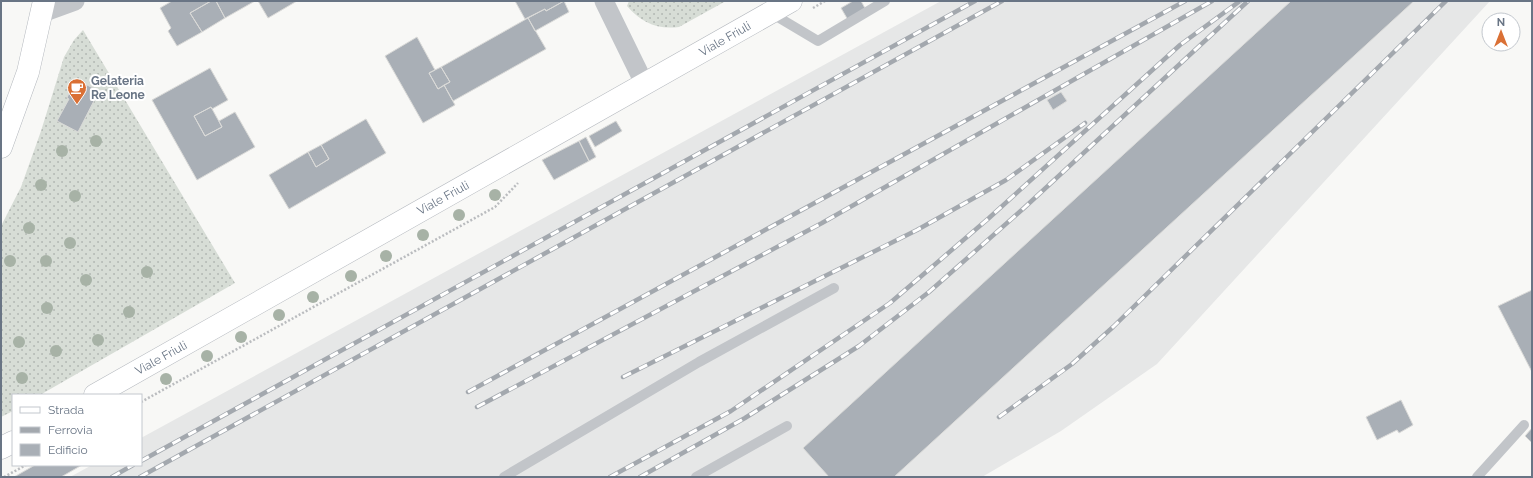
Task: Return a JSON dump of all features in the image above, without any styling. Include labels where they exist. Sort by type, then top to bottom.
[{"type":"street","points":[[1,147],[28,72],[43,7],[75,1]]},
{"type":"street","points":[[604,1],[645,85]]},
{"type":"street","name":"Viale Friuli","points":[[98,394],[791,1]]},
{"type":"street","points":[[1,448],[12,442]]},
{"type":"lane","points":[[771,13],[818,41],[884,1]]},
{"type":"lane","points":[[504,477],[692,366],[834,288]]},
{"type":"lane","points":[[1477,477],[1524,425]]},
{"type":"lane","points":[[696,477],[787,426]]},
{"type":"path","points":[[142,401],[495,207],[519,182]]},
{"type":"path","points":[[4,477],[24,466]]},
{"type":"shaded area","points":[[629,1],[726,1],[679,27],[671,28],[650,24],[632,12],[627,6]]},
{"type":"shaded area","points":[[941,1],[1490,1],[1157,364],[1061,431],[982,477],[70,477],[90,466],[142,466],[142,437]]},
{"type":"shaded area","points":[[83,30],[235,283],[42,394],[12,394],[12,412],[1,417],[1,226],[21,187],[41,131],[64,57],[74,40]]},
{"type":"building","points":[[172,1],[211,1],[190,13],[202,32],[177,46],[168,31],[171,28],[160,8]]},
{"type":"building","points":[[211,1],[216,1],[225,18],[202,32],[190,13]]},
{"type":"building","points":[[216,1],[255,1],[225,18]]},
{"type":"building","points":[[258,1],[297,1],[268,18]]},
{"type":"building","points":[[515,1],[564,1],[546,11],[545,9],[525,19]]},
{"type":"building","points":[[564,1],[569,12],[535,31],[528,18],[545,9],[546,11]]},
{"type":"building","points":[[853,1],[861,1],[866,10],[848,20],[841,8]]},
{"type":"building","points":[[1291,1],[1414,1],[894,477],[829,477],[803,448]]},
{"type":"building","points":[[528,18],[546,49],[453,101],[444,85],[450,82],[441,67]]},
{"type":"building","points":[[417,37],[435,70],[429,73],[438,89],[444,85],[455,105],[423,123],[385,56]]},
{"type":"building","points":[[441,67],[450,82],[438,89],[429,73]]},
{"type":"building","points":[[210,68],[228,100],[212,109],[211,107],[194,116],[205,136],[222,127],[219,121],[235,112],[255,147],[197,180],[152,100]]},
{"type":"building","points":[[81,82],[99,91],[78,132],[57,121],[69,99],[67,98],[73,83]]},
{"type":"building","points":[[1061,92],[1067,101],[1053,110],[1047,100]]},
{"type":"building","points":[[211,107],[222,127],[205,136],[194,116]]},
{"type":"building","points":[[366,119],[386,153],[289,209],[269,175],[308,152],[316,167],[329,159],[321,145]]},
{"type":"building","points":[[616,121],[622,131],[595,147],[589,136]]},
{"type":"building","points":[[586,137],[596,157],[589,161],[579,141]]},
{"type":"building","points":[[579,141],[589,161],[554,180],[542,160]]},
{"type":"building","points":[[321,145],[329,159],[316,167],[308,152]]},
{"type":"building","points":[[1532,290],[1532,372],[1498,306]]},
{"type":"building","points":[[1401,400],[1413,425],[1399,433],[1397,430],[1377,440],[1366,417]]},
{"type":"building","points":[[1532,428],[1532,443],[1525,436]]},
{"type":"building","points":[[33,466],[80,466],[61,477],[14,477]]},
{"type":"railway","points":[[142,460],[975,1]]},
{"type":"railway","points":[[140,477],[1002,1]]},
{"type":"railway","points":[[468,392],[1185,1]]},
{"type":"railway","points":[[477,407],[822,223],[1212,1]]},
{"type":"railway","points":[[610,477],[731,411],[890,303],[989,218],[1180,45],[1240,1]]},
{"type":"railway","points":[[640,477],[745,418],[859,346],[929,292],[1024,208],[1248,1]]},
{"type":"railway","points":[[999,417],[1072,364],[1113,327],[1446,1]]},
{"type":"railway","points":[[623,377],[917,230],[1006,180],[1085,123]]},
{"type":"railway","points":[[112,477],[131,466]]},
{"type":"place","name":"Gelateria Re Leone","points":[[77,105]]}]
